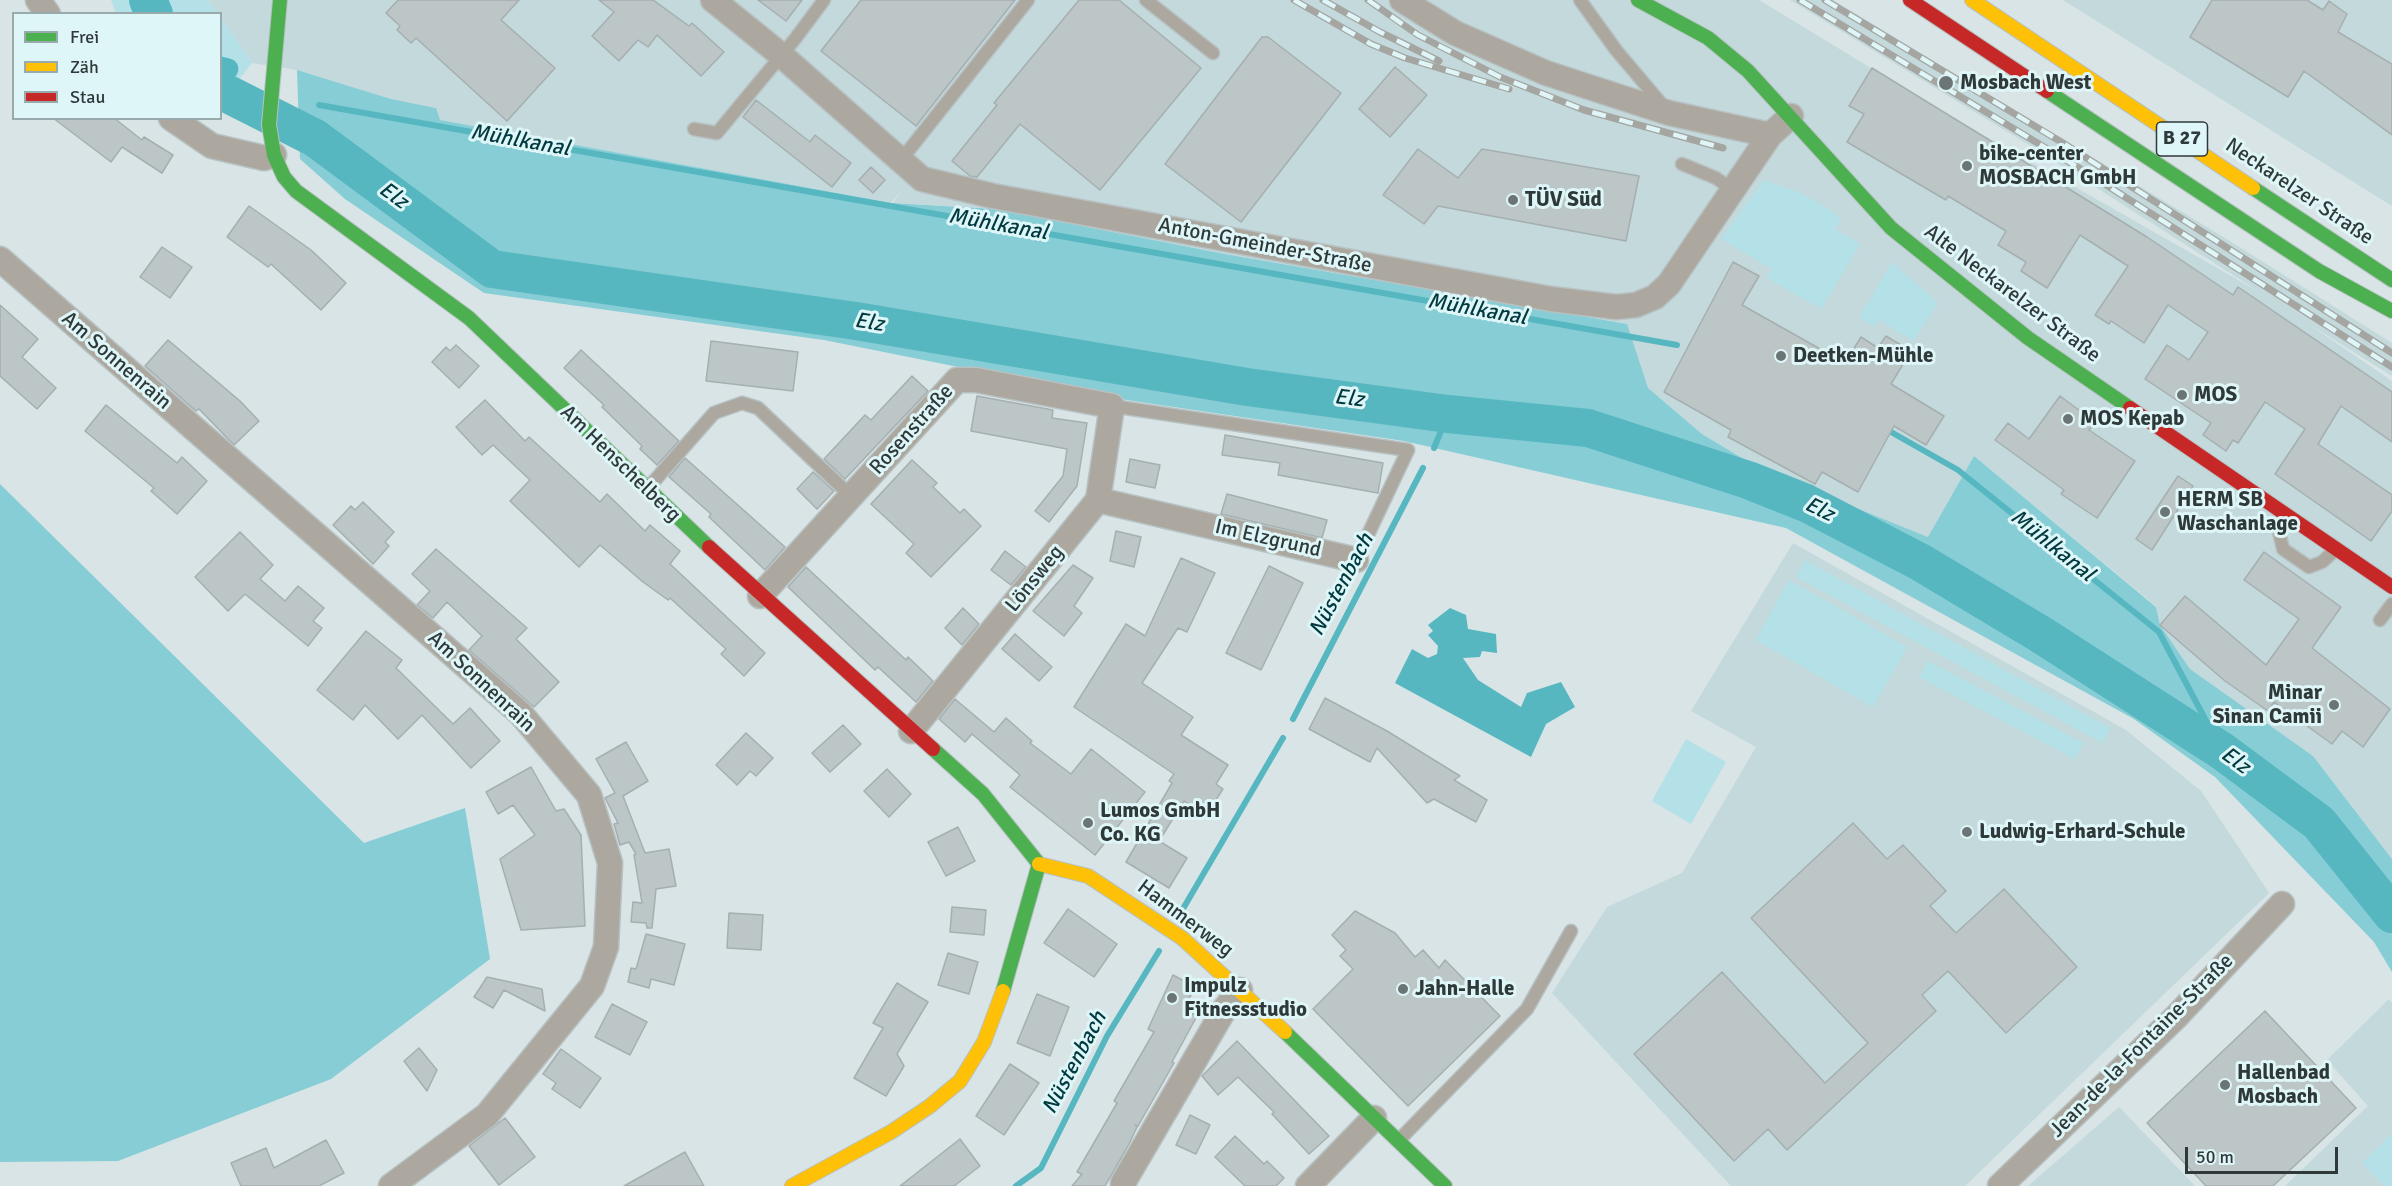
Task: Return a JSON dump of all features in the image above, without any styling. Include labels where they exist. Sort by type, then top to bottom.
[{"type":"main road","points":[[272,144],[270,93],[280,0]]},
{"type":"main road","name":"Alte Neckarelzer Straße","points":[[1638,0],[1708,39],[1748,71],[1891,228],[1963,288],[2028,338],[2392,587]]},
{"type":"main road","name":"B 27","points":[[1910,0],[1964,11],[2319,271],[2392,310]]},
{"type":"main road","name":"Neckarelzer Straße","points":[[1964,11],[2392,280]]},
{"type":"main road","name":"Am Henschelberg","points":[[272,144],[284,177],[296,191],[468,318],[646,490],[760,596],[983,794],[1040,864]]},
{"type":"main road","points":[[792,1186],[891,1132],[930,1106],[960,1081],[984,1042],[1003,991],[1040,864]]},
{"type":"main road","name":"Hammerweg","points":[[1040,864],[1088,876],[1182,938],[1240,990],[1445,1186]]},
{"type":"street","name":"Anton-Gmeinder-Straße","points":[[713,0],[782,55],[922,179],[993,196],[1551,299],[1616,307],[1636,305],[1655,297],[1669,284],[1770,135],[1791,116]]},
{"type":"street","points":[[1402,0],[1455,33],[1546,73],[1669,113],[1770,135]]},
{"type":"street","points":[[174,120],[212,146],[264,158],[272,144]]},
{"type":"street","name":"Am Sonnenrain","points":[[0,259],[520,713],[589,795],[610,863],[606,947],[592,986],[488,1115],[391,1186]]},
{"type":"street","name":"Rosenstraße","points":[[760,596],[957,380],[976,380],[1112,406]]},
{"type":"street","points":[[1098,500],[1112,406]]},
{"type":"street","name":"Im Elzgrund","points":[[1098,500],[1356,560]]},
{"type":"street","name":"Lönsweg","points":[[911,731],[1098,500]]},
{"type":"street","name":"Jean-de-la-Fontaine-Straße","points":[[2000,1186],[2176,1017],[2283,904]]},
{"type":"street","points":[[1123,1186],[1224,1010],[1240,990]]},
{"type":"street","points":[[1308,1186],[1374,1118]]},
{"type":"lane","points":[[694,129],[717,133],[824,0]]},
{"type":"lane","points":[[901,160],[1028,0]]},
{"type":"lane","points":[[1146,0],[1213,53]]},
{"type":"lane","points":[[1580,0],[1616,50],[1669,113]]},
{"type":"lane","points":[[1682,164],[1716,177],[1734,191]]},
{"type":"lane","points":[[646,490],[714,412],[742,403],[758,408],[851,496]]},
{"type":"lane","name":"Im Elzgrund","points":[[1112,406],[1408,450],[1356,560]]},
{"type":"lane","points":[[2288,514],[2279,532],[2283,549],[2291,555],[2308,567],[2322,562],[2336,548]]},
{"type":"lane","points":[[2380,620],[2392,604]]},
{"type":"lane","points":[[1398,1141],[1527,1009],[1571,930]]},
{"type":"shaded area","points":[[111,0],[208,0],[216,12],[116,12]]},
{"type":"shaded area","points":[[208,0],[1759,0],[1940,110],[2261,293],[2039,151],[1790,0],[1833,0],[2225,238],[2392,343],[2392,376],[2304,321],[2392,381],[2392,859],[2313,756],[2190,669],[2160,625],[2156,606],[1974,456],[1928,537],[1762,470],[1702,434],[1648,388],[1626,324],[1225,254],[995,209],[893,203],[904,188],[891,203],[439,120],[436,108],[391,99],[297,70],[252,63],[222,19],[222,12],[216,12]]},
{"type":"shaded area","points":[[2063,0],[2392,0],[2392,206]]},
{"type":"shaded area","points":[[222,19],[252,63],[222,102]]},
{"type":"shaded area","points":[[297,70],[391,99],[436,108],[440,120],[891,203],[995,209],[1225,254],[1627,324],[1648,388],[1702,434],[1762,470],[1928,537],[1974,456],[2156,607],[2160,625],[2190,669],[2313,756],[2392,859],[2392,972],[2374,942],[2215,777],[2134,719],[1786,528],[1404,441],[1113,398],[824,340],[484,293],[345,199],[300,159]]},
{"type":"shaded area","points":[[1764,180],[1800,193],[1829,209],[1841,218],[1835,229],[1860,244],[1821,309],[1767,278],[1772,269],[1721,239]]},
{"type":"shaded area","points":[[1892,262],[1938,303],[1913,341],[1879,320],[1874,327],[1859,318]]},
{"type":"shaded area","points":[[0,484],[364,843],[465,808],[490,959],[331,1079],[118,1161],[0,1162]]},
{"type":"shaded area","name":"Ludwig-Erhard-Schule","points":[[1793,543],[2126,730],[2201,791],[2269,893],[1965,1186],[1731,1186],[1552,993],[1607,907],[1682,873],[1756,747],[1691,711]]},
{"type":"shaded area","points":[[1805,560],[2110,728],[2103,743],[1796,577]]},
{"type":"shaded area","points":[[1789,580],[1907,647],[1873,707],[1756,640]]},
{"type":"shaded area","points":[[1450,608],[1466,615],[1468,629],[1496,634],[1497,653],[1482,651],[1480,657],[1463,658],[1478,680],[1521,707],[1527,693],[1561,682],[1575,707],[1546,724],[1531,757],[1395,683],[1412,649],[1428,658],[1437,654],[1438,646],[1428,635],[1433,631],[1428,625]]},
{"type":"shaded area","points":[[1928,661],[2083,743],[2075,759],[1919,677]]},
{"type":"shaded area","points":[[1686,739],[1726,762],[1691,824],[1652,801]]},
{"type":"shaded area","points":[[2389,999],[2392,1003],[2392,1186],[2285,1186],[2368,1106],[2327,1060]]},
{"type":"shaded area","points":[[2119,1107],[2195,1186],[2028,1186]]},
{"type":"shaded area","points":[[2392,1134],[2392,1186],[2385,1186],[2362,1163]]},
{"type":"building","points":[[398,0],[519,0],[501,20],[555,68],[507,121],[416,38],[411,43],[397,30],[400,26],[386,13]]},
{"type":"building","points":[[599,0],[653,0],[689,26],[692,23],[724,52],[701,76],[657,35],[648,47],[638,40],[619,61],[592,36],[614,12]]},
{"type":"building","points":[[758,0],[802,0],[786,21]]},
{"type":"building","points":[[861,0],[1015,0],[916,126],[821,51]]},
{"type":"building","points":[[1079,0],[1119,0],[1201,68],[1100,190],[1020,124],[977,177],[970,176],[952,161],[997,105],[994,103]]},
{"type":"building","points":[[2212,0],[2307,0],[2323,10],[2329,1],[2347,14],[2338,32],[2392,64],[2392,135],[2304,71],[2288,97],[2190,37]]},
{"type":"building","points":[[1262,37],[1268,37],[1341,93],[1241,222],[1165,164]]},
{"type":"building","points":[[1395,67],[1427,95],[1390,137],[1359,109]]},
{"type":"building","points":[[1872,68],[2147,237],[2233,295],[2238,287],[2392,392],[2392,442],[2341,406],[2318,444],[2392,495],[2392,511],[2371,541],[2275,474],[2305,429],[2265,402],[2238,443],[2233,440],[2226,451],[2203,435],[2211,423],[2145,379],[2167,345],[2189,360],[2208,332],[2168,305],[2144,343],[2111,321],[2109,324],[2095,315],[2128,266],[2080,235],[2047,288],[2021,271],[2026,262],[1998,245],[2006,231],[1948,196],[1946,200],[1847,142],[1864,114],[1849,106]]},
{"type":"building","points":[[756,100],[810,142],[815,135],[851,163],[832,187],[743,117]]},
{"type":"building","points":[[56,120],[117,120],[142,140],[144,137],[173,155],[162,173],[122,147],[111,162]]},
{"type":"building","name":"TÜV Süd","points":[[1418,149],[1458,178],[1482,149],[1639,176],[1626,241],[1438,206],[1424,224],[1383,195]]},
{"type":"building","points":[[871,167],[885,180],[873,193],[859,180]]},
{"type":"building","points":[[249,206],[311,250],[346,283],[321,310],[271,264],[268,267],[227,237]]},
{"type":"building","points":[[162,247],[192,267],[170,298],[140,277]]},
{"type":"building","points":[[1733,262],[1759,276],[1742,305],[1845,363],[1861,337],[1878,348],[1886,336],[1911,351],[1891,384],[1944,416],[1926,445],[1894,426],[1858,492],[1822,472],[1815,484],[1728,437],[1731,430],[1664,392]]},
{"type":"building","points":[[0,305],[38,339],[22,357],[56,388],[37,409],[0,376]]},
{"type":"building","points":[[168,340],[240,401],[259,421],[234,445],[199,409],[196,411],[145,366]]},
{"type":"building","points":[[711,341],[798,352],[793,391],[706,381]]},
{"type":"building","points":[[456,345],[479,366],[459,388],[432,362],[446,347],[450,351]]},
{"type":"building","points":[[581,350],[679,441],[657,465],[640,449],[642,446],[602,407],[604,405],[564,368]]},
{"type":"building","points":[[912,376],[928,391],[845,479],[824,459],[865,415],[871,420]]},
{"type":"building","points":[[977,396],[1053,410],[1052,418],[1087,423],[1077,486],[1049,522],[1035,511],[1063,476],[1067,449],[971,431]]},
{"type":"building","points":[[2060,396],[2095,422],[2089,430],[2135,461],[2097,518],[2061,494],[2064,490],[1995,440],[2008,423],[2029,439]]},
{"type":"building","points":[[485,400],[525,441],[529,437],[600,502],[607,494],[645,531],[650,525],[680,551],[670,564],[765,653],[744,676],[721,654],[726,649],[670,598],[668,600],[643,582],[600,545],[579,567],[510,501],[530,480],[493,445],[482,455],[456,427]]},
{"type":"building","points":[[106,405],[177,463],[182,457],[207,481],[177,514],[151,491],[154,488],[85,431]]},
{"type":"building","points":[[1225,435],[1383,463],[1378,493],[1278,475],[1280,463],[1222,455]]},
{"type":"building","points":[[685,458],[785,547],[765,570],[709,517],[711,514],[669,477]]},
{"type":"building","points":[[1130,459],[1160,465],[1155,488],[1126,482]]},
{"type":"building","points":[[912,460],[937,483],[933,487],[960,513],[964,509],[981,526],[931,577],[906,553],[914,544],[871,504]]},
{"type":"building","points":[[813,472],[834,491],[817,509],[797,489]]},
{"type":"building","name":"HERM SB Waschanlage","points":[[2178,476],[2193,486],[2152,550],[2136,539]]},
{"type":"building","points":[[1227,494],[1327,520],[1322,538],[1221,514]]},
{"type":"building","points":[[363,502],[394,532],[385,542],[389,546],[373,564],[333,525],[351,506],[355,510]]},
{"type":"building","points":[[1116,531],[1141,537],[1134,567],[1110,561]]},
{"type":"building","points":[[240,532],[273,565],[260,579],[285,601],[298,586],[324,608],[313,621],[322,628],[308,646],[245,594],[228,611],[195,577]]},
{"type":"building","points":[[436,549],[527,628],[516,639],[559,682],[534,707],[469,650],[482,636],[447,602],[433,618],[417,605],[430,591],[412,574]]},
{"type":"building","points":[[1005,551],[1026,567],[1011,585],[991,570]]},
{"type":"building","points":[[2264,552],[2341,607],[2312,648],[2390,709],[2363,747],[2342,731],[2332,744],[2274,702],[2268,711],[2225,681],[2160,625],[2185,596],[2266,665],[2299,619],[2244,580]]},
{"type":"building","points":[[1181,558],[1215,573],[1187,632],[1178,628],[1142,683],[1193,717],[1181,735],[1228,765],[1216,784],[1223,789],[1206,815],[1184,801],[1159,841],[1187,858],[1169,888],[1126,862],[1172,783],[1169,781],[1174,774],[1074,707],[1126,624],[1145,636]]},
{"type":"building","points":[[1073,565],[1093,578],[1074,606],[1082,613],[1064,636],[1033,611]]},
{"type":"building","points":[[1269,566],[1303,583],[1261,670],[1226,653]]},
{"type":"building","points":[[806,567],[906,660],[908,657],[933,681],[916,702],[878,667],[875,670],[788,587]]},
{"type":"building","points":[[963,608],[979,624],[962,645],[945,628]]},
{"type":"building","points":[[366,631],[402,660],[396,668],[453,724],[470,708],[500,741],[471,768],[422,715],[398,739],[365,705],[353,720],[317,690]]},
{"type":"building","points":[[1015,634],[1052,667],[1039,681],[1002,649]]},
{"type":"building","points":[[1325,698],[1387,731],[1460,776],[1454,780],[1487,800],[1476,822],[1434,799],[1427,803],[1377,748],[1370,762],[1309,729]]},
{"type":"building","name":"Lumos GmbH Co. KG","points":[[955,699],[994,732],[1006,718],[1032,741],[1030,743],[1071,774],[1091,749],[1145,792],[1095,855],[1010,787],[1020,775],[972,734],[965,742],[939,719]]},
{"type":"building","points":[[843,725],[861,744],[830,772],[812,753]]},
{"type":"building","points":[[746,733],[773,758],[756,776],[750,771],[737,785],[716,765]]},
{"type":"building","points":[[626,742],[648,781],[623,796],[645,853],[669,849],[676,886],[656,889],[652,928],[647,928],[646,923],[631,922],[633,902],[642,903],[634,855],[636,854],[629,842],[620,845],[614,824],[618,823],[605,798],[615,793],[596,759]]},
{"type":"building","points":[[531,767],[556,811],[564,809],[581,835],[585,926],[521,930],[500,859],[535,835],[513,805],[498,814],[486,792]]},
{"type":"building","points":[[887,769],[911,794],[889,817],[864,791]]},
{"type":"building","points":[[1853,823],[1887,859],[1903,845],[1946,891],[1930,906],[1956,933],[2004,889],[2077,967],[2006,1033],[1948,971],[1922,995],[1936,1011],[1787,1150],[1768,1129],[1734,1161],[1634,1054],[1722,972],[1825,1083],[1868,1043],[1751,918]]},
{"type":"building","points":[[958,827],[975,861],[946,876],[928,842]]},
{"type":"building","points":[[952,907],[986,910],[984,935],[950,932]]},
{"type":"building","points":[[1068,909],[1117,944],[1094,977],[1044,943]]},
{"type":"building","name":"Jahn-Halle","points":[[1355,911],[1395,933],[1415,957],[1423,950],[1439,968],[1445,960],[1500,1016],[1408,1106],[1313,1009],[1353,969],[1340,956],[1346,950],[1332,935]]},
{"type":"building","points":[[729,913],[763,915],[761,950],[727,948]]},
{"type":"building","points":[[646,934],[685,944],[674,985],[651,979],[649,988],[628,982],[631,968],[636,969]]},
{"type":"building","points":[[948,953],[978,962],[969,994],[938,985]]},
{"type":"building","points":[[1173,975],[1195,987],[1184,1009],[1197,1016],[1172,1062],[1174,1063],[1138,1126],[1135,1125],[1137,1127],[1129,1144],[1105,1186],[1072,1186],[1082,1174],[1077,1172],[1154,1032],[1148,1029]]},
{"type":"building","points":[[487,977],[542,989],[545,1011],[504,990],[493,1008],[474,997]]},
{"type":"building","points":[[897,983],[928,1002],[897,1054],[904,1066],[886,1096],[854,1078],[883,1028],[873,1023]]},
{"type":"building","points":[[1037,994],[1069,1007],[1050,1056],[1017,1043]]},
{"type":"building","points":[[612,1004],[647,1022],[630,1055],[595,1037]]},
{"type":"building","name":"Hallenbad Mosbach","points":[[2265,1011],[2356,1108],[2273,1186],[2206,1186],[2147,1123]]},
{"type":"building","points":[[1237,1041],[1329,1136],[1309,1154],[1272,1114],[1274,1112],[1238,1077],[1218,1095],[1202,1076]]},
{"type":"building","points":[[419,1048],[437,1070],[427,1091],[404,1061]]},
{"type":"building","points":[[561,1049],[601,1078],[580,1108],[552,1089],[556,1083],[543,1074]]},
{"type":"building","points":[[1010,1064],[1039,1083],[1004,1135],[976,1116]]},
{"type":"building","points":[[1190,1115],[1210,1125],[1196,1154],[1176,1145]]},
{"type":"building","points":[[505,1118],[535,1157],[499,1185],[469,1146]]},
{"type":"building","points":[[1235,1136],[1264,1164],[1267,1161],[1284,1178],[1276,1186],[1245,1186],[1215,1157]]},
{"type":"building","points":[[960,1139],[980,1166],[954,1186],[900,1186]]},
{"type":"building","points":[[326,1140],[344,1173],[319,1186],[241,1186],[231,1163],[266,1148],[274,1168]]},
{"type":"building","points":[[685,1152],[704,1186],[624,1186]]},
{"type":"waterway","name":"Elz","points":[[148,0],[153,12]]},
{"type":"waterway","name":"Mühlkanal","points":[[222,68],[228,69]]},
{"type":"waterway","name":"Elz","points":[[222,91],[315,138],[492,269],[856,321],[1247,387],[1448,414],[1588,428],[1748,480],[1806,503],[1920,562],[2040,634],[2222,751],[2319,823],[2392,914]]},
{"type":"waterway","name":"Mühlkanal","points":[[319,105],[1677,345]]},
{"type":"waterway","name":"Nüstenbach","points":[[1434,448],[1448,414]]},
{"type":"waterway","name":"Mühlkanal","points":[[1884,428],[1958,470],[2159,632],[2222,751]]},
{"type":"waterway","name":"Nüstenbach","points":[[1293,719],[1423,468]]},
{"type":"waterway","name":"Nüstenbach","points":[[1177,919],[1283,738]]},
{"type":"waterway","name":"Nüstenbach","points":[[1016,1186],[1041,1168],[1107,1036],[1159,951]]},
{"type":"railway","points":[[1294,0],[1371,44],[1405,58],[1509,89]]},
{"type":"railway","points":[[1323,0],[1439,61]]},
{"type":"railway","points":[[1368,0],[1418,35],[1500,77],[1584,110],[1723,148]]},
{"type":"railway","points":[[1800,0],[2089,174],[2392,367]]},
{"type":"railway","points":[[1825,0],[2063,143],[2392,353]]},
{"type":"traffic: fast","points":[[280,0],[269,125],[274,155],[284,177],[296,191],[469,318],[709,547]]},
{"type":"traffic: fast","points":[[1638,0],[1708,38],[1748,71],[1891,228],[2028,338],[2130,408]]},
{"type":"traffic: fast","points":[[2047,91],[2319,271],[2392,311]]},
{"type":"traffic: fast","points":[[2253,188],[2392,280]]},
{"type":"traffic: fast","points":[[933,749],[983,794],[1039,864]]},
{"type":"traffic: fast","points":[[1003,991],[1039,864]]},
{"type":"traffic: fast","points":[[1285,1032],[1445,1186]]},
{"type":"traffic: slow","points":[[1972,0],[2253,188]]},
{"type":"traffic: slow","points":[[1039,864],[1088,876],[1182,938],[1285,1032]]},
{"type":"traffic: slow","points":[[792,1186],[891,1132],[930,1106],[960,1081],[984,1042],[1003,991]]},
{"type":"traffic: jam","points":[[1910,0],[2047,91]]},
{"type":"traffic: jam","points":[[2130,408],[2392,587]]},
{"type":"traffic: jam","points":[[709,547],[933,749]]},
{"type":"place","name":"Mosbach West","points":[[1946,83]]},
{"type":"place","name":"bike-center MOSBACH GmbH","points":[[1967,166]]},
{"type":"place","name":"TÜV Süd","points":[[1513,200]]},
{"type":"place","name":"Deetken-Mühle","points":[[1781,356]]},
{"type":"place","name":"MOS","points":[[2182,395]]},
{"type":"place","name":"MOS Kepab","points":[[2068,419]]},
{"type":"place","name":"HERM SB Waschanlage","points":[[2165,512]]},
{"type":"place","name":"Minar Sinan Camii","points":[[2334,705]]},
{"type":"place","name":"Lumos GmbH Co. KG","points":[[1088,823]]},
{"type":"place","name":"Ludwig-Erhard-Schule","points":[[1967,832]]},
{"type":"place","name":"Jahn-Halle","points":[[1403,989]]},
{"type":"place","name":"Impulz Fitnessstudio","points":[[1172,998]]},
{"type":"place","name":"Hallenbad Mosbach","points":[[2225,1085]]}]
